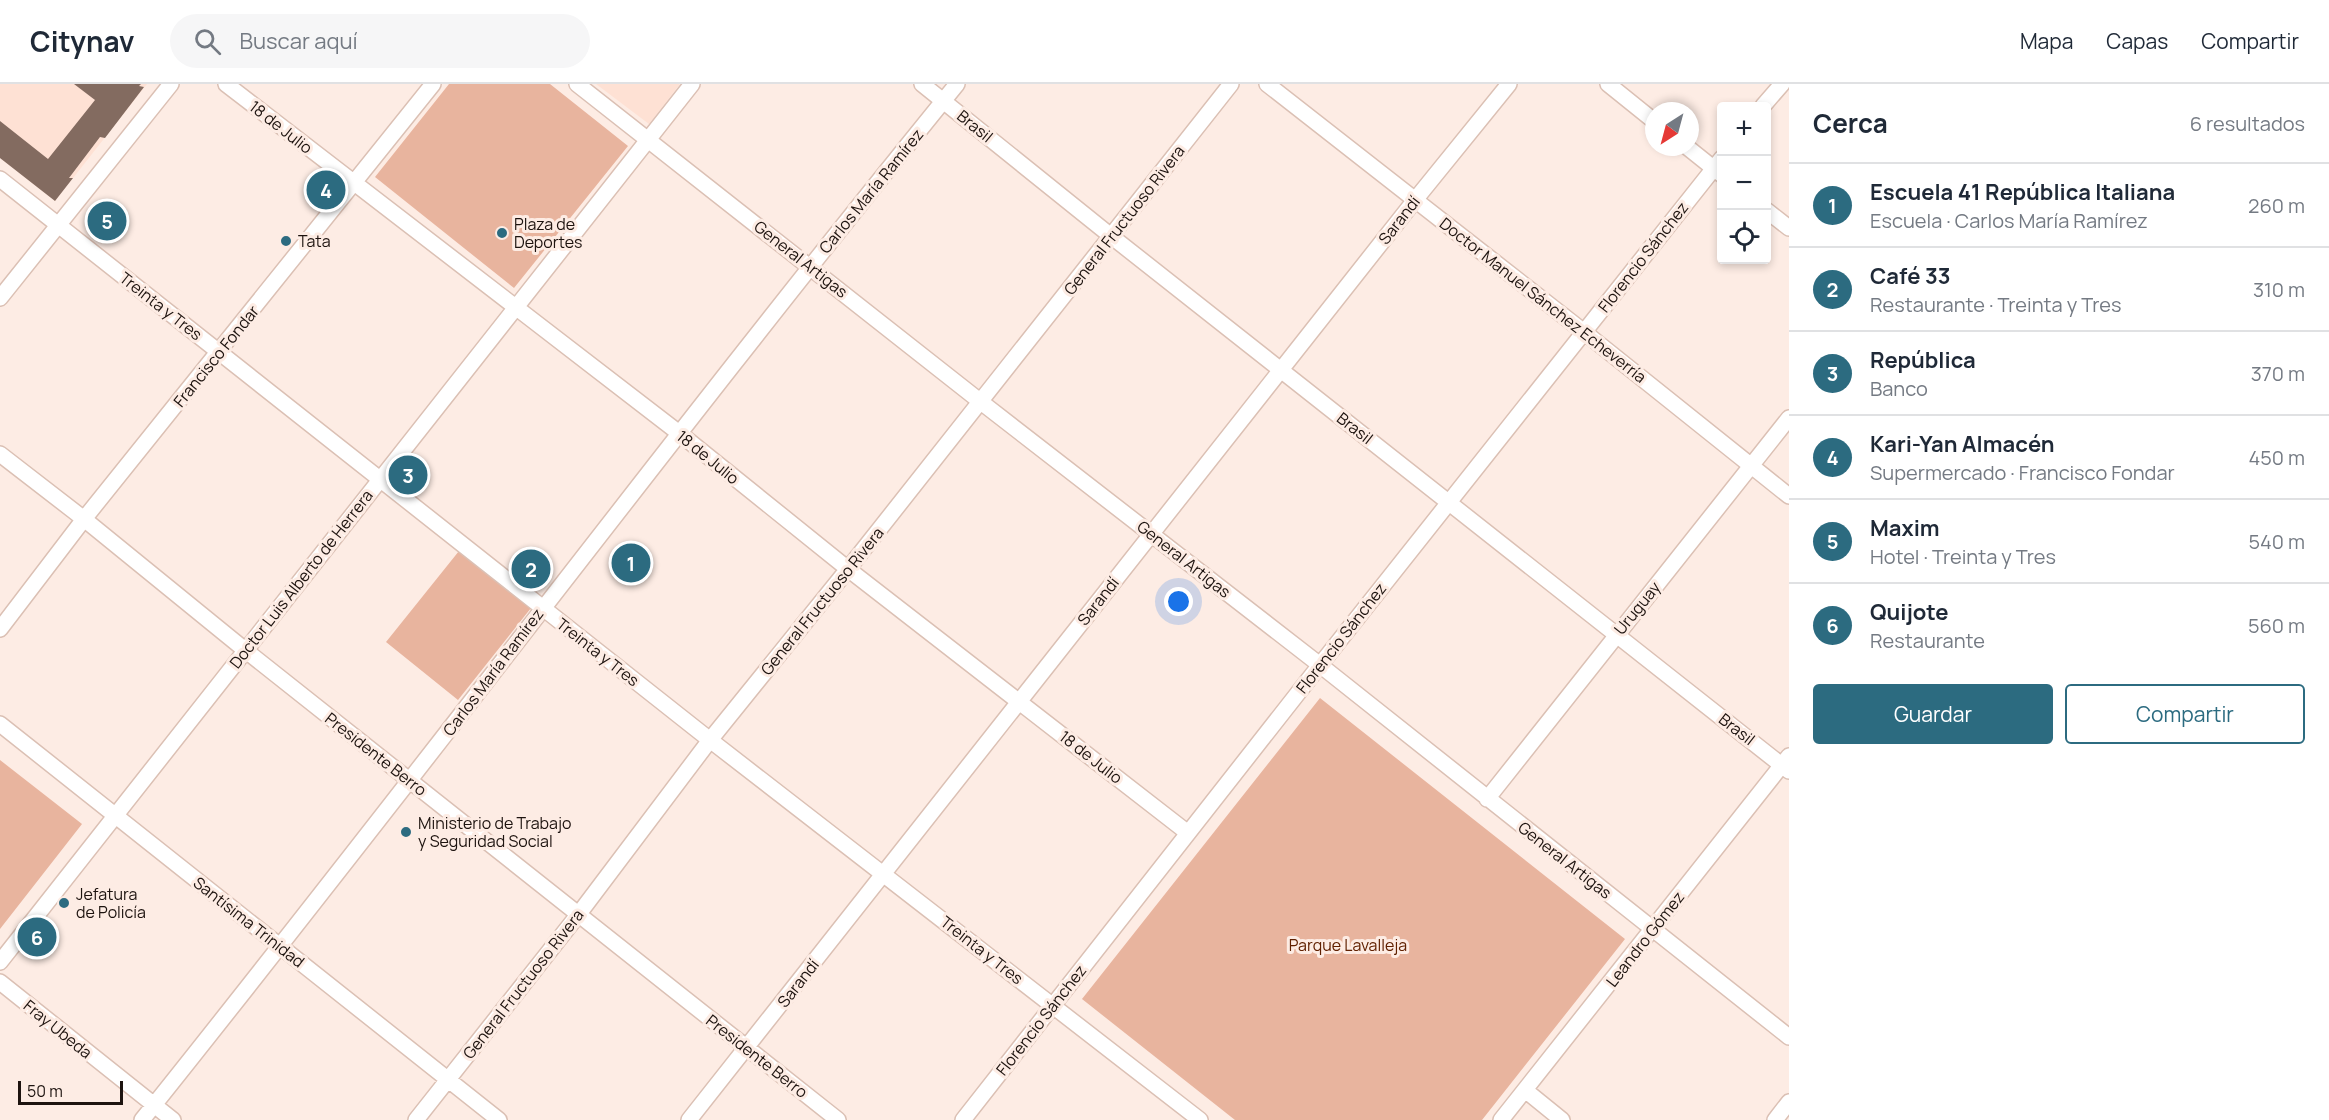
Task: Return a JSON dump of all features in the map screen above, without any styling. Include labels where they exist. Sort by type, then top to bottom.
[{"type":"street","points":[[0,298],[171,84]]},
{"type":"street","name":"18 de Julio","points":[[226,84],[679,434],[848,569],[1188,833]]},
{"type":"street","name":"Francisco Fondar","points":[[0,629],[84,519],[433,84]]},
{"type":"street","name":"General Artigas","points":[[576,84],[1320,665],[1789,1037]]},
{"type":"street","name":"Doctor Luis Alberto de Herrera","points":[[0,962],[692,84]]},
{"type":"street","name":"Brasil","points":[[922,84],[1616,634],[1787,764]]},
{"type":"street","name":"Carlos María Ramírez","points":[[141,1120],[410,781],[679,434],[957,84]]},
{"type":"street","name":"General Fructuoso Rivera","points":[[416,1120],[578,915],[710,740],[981,402],[1231,84]]},
{"type":"street","name":"Doctor Manuel Sánchez Echeverría","points":[[1267,84],[1789,496]]},
{"type":"street","name":"Sarandí","points":[[689,1120],[1281,369],[1509,84]]},
{"type":"street","points":[[1608,84],[1645,114]]},
{"type":"street","points":[[1766,102],[1782,84]]},
{"type":"street","points":[[1699,154],[1717,166]]},
{"type":"street","name":"Florencio Sánchez","points":[[963,1120],[1449,501],[1717,169]]},
{"type":"street","name":"Treinta y Tres","points":[[0,179],[710,740],[1200,1120]]},
{"type":"street","points":[[1771,213],[1789,228]]},
{"type":"street","name":"Uruguay","points":[[1487,799],[1789,418]]},
{"type":"street","name":"Presidente Berro","points":[[0,454],[838,1120]]},
{"type":"street","name":"Santísima Trinidad","points":[[0,724],[499,1120]]},
{"type":"street","name":"Leandro Gómez","points":[[1501,1120],[1787,764]]},
{"type":"street","name":"Fray Ubeda","points":[[0,982],[173,1120]]},
{"type":"street","points":[[1525,1090],[1562,1120]]},
{"type":"street","points":[[1775,1120],[1789,1102]]},
{"type":"shaded area","points":[[0,84],[147,84],[55,201],[0,158]]},
{"type":"shaded area","points":[[596,84],[680,84],[649,124]]},
{"type":"green space","name":"Plaza de Deportes","points":[[449,84],[550,84],[628,146],[514,288],[375,177]]},
{"type":"green space","points":[[459,551],[531,608],[458,700],[386,642]]},
{"type":"green space","name":"Parque Lavalleja","points":[[1320,698],[1625,939],[1482,1120],[1235,1120],[1082,999]]},
{"type":"green space","points":[[0,760],[82,824],[0,929]]},
{"type":"building","points":[[74,84],[141,84],[139,86],[144,87],[105,138],[100,137],[55,201],[0,158],[0,121],[48,159],[95,100]]},
{"type":"place","name":"Kari-Yan Almacén","points":[[326,190]]},
{"type":"place","name":"Maxim","points":[[107,221]]},
{"type":"place","name":"Plaza de Deportes","points":[[502,233]]},
{"type":"place","name":"Tata","points":[[286,241]]},
{"type":"place","name":"República","points":[[408,475]]},
{"type":"place","name":"Escuela 41 República Italiana","points":[[631,563]]},
{"type":"place","name":"Café 33","points":[[531,569]]},
{"type":"place","name":"Ministerio de Trabajo y Seguridad Social","points":[[406,832]]},
{"type":"place","name":"Jefatura de Policía","points":[[64,903]]},
{"type":"place","name":"Quijote","points":[[37,937]]}]
